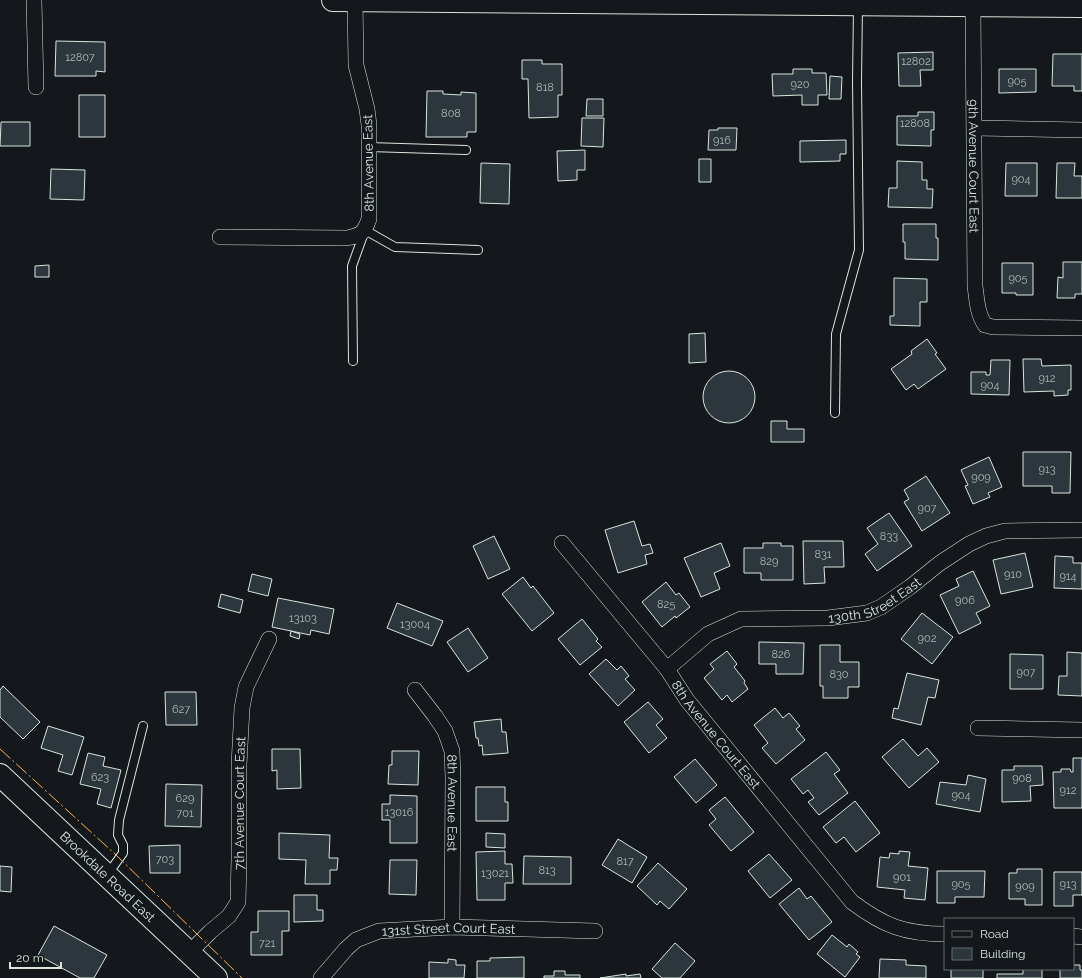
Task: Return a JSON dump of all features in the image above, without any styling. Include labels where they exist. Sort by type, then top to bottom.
[{"type":"street","points":[[34,0],[36,87]]},
{"type":"street","points":[[334,0],[1082,6]]},
{"type":"street","name":"8th Avenue East","points":[[355,0],[356,65],[367,109],[369,147],[369,219],[365,230]]},
{"type":"street","name":"9th Avenue Court East","points":[[973,5],[975,286],[981,319],[985,324],[993,327],[1082,328]]},
{"type":"street","points":[[975,128],[1082,130]]},
{"type":"street","points":[[220,237],[347,238],[357,236],[365,230]]},
{"type":"street","name":"130th Street East","points":[[667,669],[708,634],[741,619],[828,618],[867,613],[881,607],[910,587],[940,563],[969,544],[986,536],[1005,531],[1082,530]]},
{"type":"street","name":"8th Avenue Court East","points":[[562,543],[667,669],[687,700],[852,902],[876,919],[892,926],[917,933],[944,934]]},
{"type":"street","name":"7th Avenue Court East","points":[[189,953],[229,916],[238,902],[239,765],[242,708],[246,687],[269,639]]},
{"type":"street","name":"8th Avenue East","points":[[414,690],[445,731],[452,750],[452,927]]},
{"type":"street","points":[[978,728],[1082,730]]},
{"type":"street","name":"Brookdale Road East","points":[[0,775],[216,978]]},
{"type":"street","name":"131st Street Court East","points":[[321,978],[346,949],[356,940],[390,930],[452,927],[595,932]]},
{"type":"lane","points":[[835,413],[836,334],[859,250],[857,82],[858,4]]},
{"type":"lane","points":[[369,147],[466,150]]},
{"type":"lane","points":[[353,361],[352,266],[365,230],[396,247],[478,250]]},
{"type":"lane","points":[[107,875],[123,853],[123,845],[118,835],[119,820],[144,726]]},
{"type":"building","points":[[56,41],[105,42],[105,72],[96,71],[96,76],[55,76]]},
{"type":"building","points":[[933,52],[933,70],[920,70],[921,86],[899,86],[898,53]]},
{"type":"building","points":[[1053,54],[1082,54],[1082,91],[1074,91],[1074,86],[1052,86]]},
{"type":"building","points":[[522,60],[542,60],[542,64],[562,64],[562,95],[558,95],[558,117],[529,118],[528,79],[522,79]]},
{"type":"building","points":[[793,69],[812,69],[812,73],[826,73],[827,95],[818,95],[818,105],[802,105],[802,95],[773,96],[772,74],[793,74]]},
{"type":"building","points":[[999,69],[1036,69],[1036,92],[999,93]]},
{"type":"building","points":[[830,76],[842,77],[841,99],[829,99]]},
{"type":"building","points":[[427,91],[443,91],[443,94],[461,95],[461,92],[476,93],[476,132],[467,132],[467,137],[426,137]]},
{"type":"building","points":[[79,95],[105,95],[105,137],[79,137]]},
{"type":"building","points":[[587,99],[603,99],[603,116],[586,116]]},
{"type":"building","points":[[918,112],[934,112],[934,130],[931,130],[931,146],[897,145],[897,116],[918,116]]},
{"type":"building","points":[[582,118],[604,118],[603,147],[581,146]]},
{"type":"building","points":[[1,122],[30,122],[30,146],[0,146]]},
{"type":"building","points":[[718,128],[737,128],[736,150],[708,150],[709,130],[718,130]]},
{"type":"building","points":[[846,140],[846,154],[840,154],[840,161],[800,162],[800,141]]},
{"type":"building","points":[[585,150],[585,170],[577,170],[577,180],[558,181],[557,151]]},
{"type":"building","points":[[699,159],[711,159],[711,182],[699,182]]},
{"type":"building","points":[[897,161],[922,162],[922,180],[927,180],[927,189],[933,189],[932,208],[888,207],[889,188],[897,188]]},
{"type":"building","points":[[481,163],[510,164],[509,204],[480,203]]},
{"type":"building","points":[[1006,163],[1037,163],[1037,196],[1005,196]]},
{"type":"building","points":[[1057,163],[1075,163],[1074,176],[1082,176],[1082,198],[1056,198]]},
{"type":"building","points":[[51,169],[85,170],[84,200],[50,199]]},
{"type":"building","points":[[903,224],[936,224],[936,238],[938,238],[938,260],[905,259]]},
{"type":"building","points":[[1063,262],[1082,262],[1082,294],[1075,294],[1075,298],[1057,298],[1058,277],[1063,278]]},
{"type":"building","points":[[1002,263],[1033,263],[1033,295],[1002,293]]},
{"type":"building","points":[[49,265],[49,277],[35,277],[35,266]]},
{"type":"building","points":[[894,278],[927,279],[927,302],[920,302],[920,326],[890,325],[890,316],[894,316]]},
{"type":"building","points":[[705,333],[706,362],[689,363],[689,334]]},
{"type":"building","points":[[927,339],[937,353],[935,354],[946,369],[918,389],[914,384],[906,390],[891,369],[912,354],[911,351]]},
{"type":"building","points":[[1023,359],[1041,359],[1042,366],[1071,365],[1071,390],[1068,390],[1068,395],[1054,396],[1054,391],[1024,392]]},
{"type":"building","points":[[991,360],[1010,360],[1009,395],[971,394],[971,372],[986,372],[986,375],[990,375]]},
{"type":"building","points":[[729,371],[743,375],[751,383],[755,397],[751,411],[743,419],[729,423],[715,419],[707,411],[703,397],[707,383],[715,375]]},
{"type":"building","points":[[771,421],[787,421],[787,429],[804,429],[804,442],[771,442]]},
{"type":"building","points":[[1023,452],[1071,452],[1070,493],[1052,493],[1052,486],[1023,486]]},
{"type":"building","points":[[989,457],[1002,487],[988,493],[990,497],[973,504],[965,486],[968,485],[961,470]]},
{"type":"building","points":[[926,476],[950,513],[922,531],[904,502],[909,499],[904,490]]},
{"type":"building","points":[[889,513],[912,546],[877,571],[865,554],[878,544],[867,528]]},
{"type":"building","points":[[634,521],[642,546],[650,544],[653,553],[645,555],[647,564],[618,573],[605,530]]},
{"type":"building","points":[[494,536],[510,569],[488,579],[473,546]]},
{"type":"building","points":[[803,541],[843,541],[844,567],[824,567],[825,583],[804,584]]},
{"type":"building","points":[[721,543],[730,566],[714,573],[720,589],[701,597],[684,558]]},
{"type":"building","points":[[763,543],[781,543],[781,546],[793,546],[793,580],[761,580],[761,573],[744,573],[744,548],[763,548]]},
{"type":"building","points":[[1025,553],[1033,587],[1001,594],[993,560]]},
{"type":"building","points":[[1055,556],[1073,557],[1073,563],[1082,563],[1082,589],[1054,588]]},
{"type":"building","points":[[973,571],[990,606],[976,613],[981,623],[959,634],[940,595],[959,586],[956,579]]},
{"type":"building","points":[[252,574],[272,579],[268,596],[248,591]]},
{"type":"building","points":[[523,577],[531,588],[533,586],[554,613],[532,631],[502,594]]},
{"type":"building","points":[[666,582],[676,595],[679,593],[690,607],[676,618],[675,616],[662,627],[642,602]]},
{"type":"building","points":[[221,594],[243,600],[240,613],[218,607]]},
{"type":"building","points":[[278,598],[334,609],[329,634],[311,630],[310,635],[272,627]]},
{"type":"building","points":[[397,603],[443,621],[432,646],[387,628]]},
{"type":"building","points":[[922,613],[953,637],[932,664],[901,639]]},
{"type":"building","points":[[582,619],[598,639],[596,641],[602,647],[580,665],[558,639]]},
{"type":"building","points":[[468,628],[488,658],[468,672],[447,642]]},
{"type":"building","points":[[291,631],[300,634],[299,639],[290,636]]},
{"type":"building","points":[[759,642],[804,643],[803,674],[776,674],[776,664],[759,664]]},
{"type":"building","points":[[820,645],[840,645],[840,662],[859,662],[859,687],[848,687],[848,698],[823,698],[823,686],[820,686]]},
{"type":"building","points":[[727,651],[737,664],[734,667],[745,681],[744,683],[748,689],[732,702],[727,695],[722,700],[704,678],[714,669],[710,664]]},
{"type":"building","points":[[1067,652],[1082,653],[1082,696],[1058,695],[1059,676],[1067,676]]},
{"type":"building","points":[[1010,654],[1043,655],[1043,689],[1010,689]]},
{"type":"building","points":[[606,659],[617,670],[621,666],[629,676],[625,679],[635,690],[618,706],[589,674]]},
{"type":"building","points":[[907,673],[939,680],[935,698],[928,697],[921,725],[892,718],[894,708],[898,709]]},
{"type":"building","points":[[3,686],[40,722],[23,739],[0,717],[0,690]]},
{"type":"building","points":[[165,692],[196,692],[197,725],[166,725]]},
{"type":"building","points":[[648,702],[663,719],[656,725],[667,738],[649,753],[624,722]]},
{"type":"building","points":[[775,708],[783,718],[789,713],[800,726],[796,729],[805,740],[776,764],[762,748],[768,743],[754,725]]},
{"type":"building","points":[[501,719],[502,732],[506,732],[508,753],[483,755],[482,745],[479,746],[478,738],[476,738],[474,722]]},
{"type":"building","points":[[48,726],[84,737],[72,775],[58,771],[63,755],[41,748]]},
{"type":"building","points":[[903,739],[918,756],[927,748],[939,762],[909,788],[882,757]]},
{"type":"building","points":[[272,749],[300,749],[301,788],[277,789],[277,770],[272,771]]},
{"type":"building","points":[[392,751],[419,751],[418,785],[388,784],[389,765],[392,765]]},
{"type":"building","points":[[826,752],[840,770],[834,774],[848,793],[819,815],[808,802],[814,798],[808,790],[803,794],[791,779]]},
{"type":"building","points":[[88,753],[105,757],[103,766],[121,770],[111,808],[97,804],[101,789],[80,784]]},
{"type":"building","points":[[1073,758],[1082,758],[1082,808],[1054,808],[1053,772],[1061,772],[1061,769],[1070,769],[1071,772],[1073,772]]},
{"type":"building","points":[[695,759],[717,785],[696,803],[674,777]]},
{"type":"building","points":[[1014,766],[1042,766],[1043,785],[1030,786],[1031,801],[1002,802],[1002,770],[1014,770]]},
{"type":"building","points":[[968,775],[986,779],[980,812],[936,804],[940,782],[966,785]]},
{"type":"building","points":[[166,784],[202,785],[201,827],[165,826]]},
{"type":"building","points":[[476,787],[505,787],[505,802],[508,802],[508,821],[476,821]]},
{"type":"building","points":[[390,795],[417,796],[417,843],[390,843],[390,820],[382,820],[382,804],[390,804]]},
{"type":"building","points":[[725,797],[754,832],[731,851],[709,825],[716,819],[709,810]]},
{"type":"building","points":[[855,801],[880,833],[856,852],[844,837],[836,843],[823,827]]},
{"type":"building","points":[[279,833],[330,835],[329,858],[338,858],[337,870],[330,870],[330,884],[305,884],[306,860],[279,859]]},
{"type":"building","points":[[486,833],[505,834],[505,848],[486,847]]},
{"type":"building","points":[[618,839],[647,857],[632,883],[602,865]]},
{"type":"building","points":[[180,845],[180,873],[150,873],[149,846]]},
{"type":"building","points":[[505,851],[505,864],[512,864],[513,883],[505,883],[505,900],[477,900],[476,852]]},
{"type":"building","points":[[899,851],[910,852],[908,866],[928,868],[925,900],[904,898],[905,890],[877,887],[880,857],[889,858],[890,853],[899,854]]},
{"type":"building","points":[[769,854],[792,880],[770,898],[748,871]]},
{"type":"building","points":[[524,856],[571,857],[571,884],[523,884]]},
{"type":"building","points":[[390,860],[417,860],[416,895],[389,894]]},
{"type":"building","points":[[658,863],[687,889],[669,909],[660,901],[657,905],[637,886]]},
{"type":"building","points":[[0,866],[12,867],[11,892],[0,891]]},
{"type":"building","points":[[1017,869],[1042,869],[1042,905],[1025,905],[1025,899],[1009,899],[1009,873],[1017,873]]},
{"type":"building","points":[[937,871],[985,871],[984,897],[955,897],[955,903],[937,903]]},
{"type":"building","points":[[1054,872],[1082,872],[1082,895],[1073,895],[1073,906],[1054,906]]},
{"type":"building","points":[[799,888],[807,899],[811,896],[832,922],[809,940],[779,904]]},
{"type":"building","points":[[294,895],[317,895],[317,910],[323,910],[323,921],[294,922]]},
{"type":"building","points":[[258,911],[289,911],[289,931],[282,931],[282,955],[251,955],[251,932],[258,932]]},
{"type":"building","points":[[54,926],[107,955],[94,978],[80,978],[38,955]]},
{"type":"building","points":[[832,935],[847,947],[849,944],[858,952],[856,954],[860,957],[845,977],[817,954]]},
{"type":"building","points":[[675,943],[695,961],[680,978],[662,978],[652,969]]},
{"type":"building","points":[[524,957],[524,978],[477,978],[477,961],[490,961],[490,958]]},
{"type":"building","points":[[448,959],[456,960],[456,965],[465,965],[464,978],[429,978],[429,962],[448,963]]},
{"type":"building","points":[[880,959],[906,960],[906,965],[926,966],[926,978],[879,978]]},
{"type":"building","points":[[1074,965],[1080,965],[1080,970],[1082,970],[1082,978],[1060,978],[1060,970],[1074,970]]},
{"type":"building","points":[[951,970],[983,970],[983,978],[951,978]]},
{"type":"building","points":[[1023,970],[1042,970],[1042,978],[997,978],[997,974],[1023,974]]},
{"type":"building","points":[[554,971],[565,971],[565,975],[580,975],[580,978],[544,978],[544,976],[554,976]]},
{"type":"building","points":[[626,974],[626,976],[640,974],[641,978],[600,978]]},
{"type":"power","points":[[0,749],[115,854],[242,978]]}]
